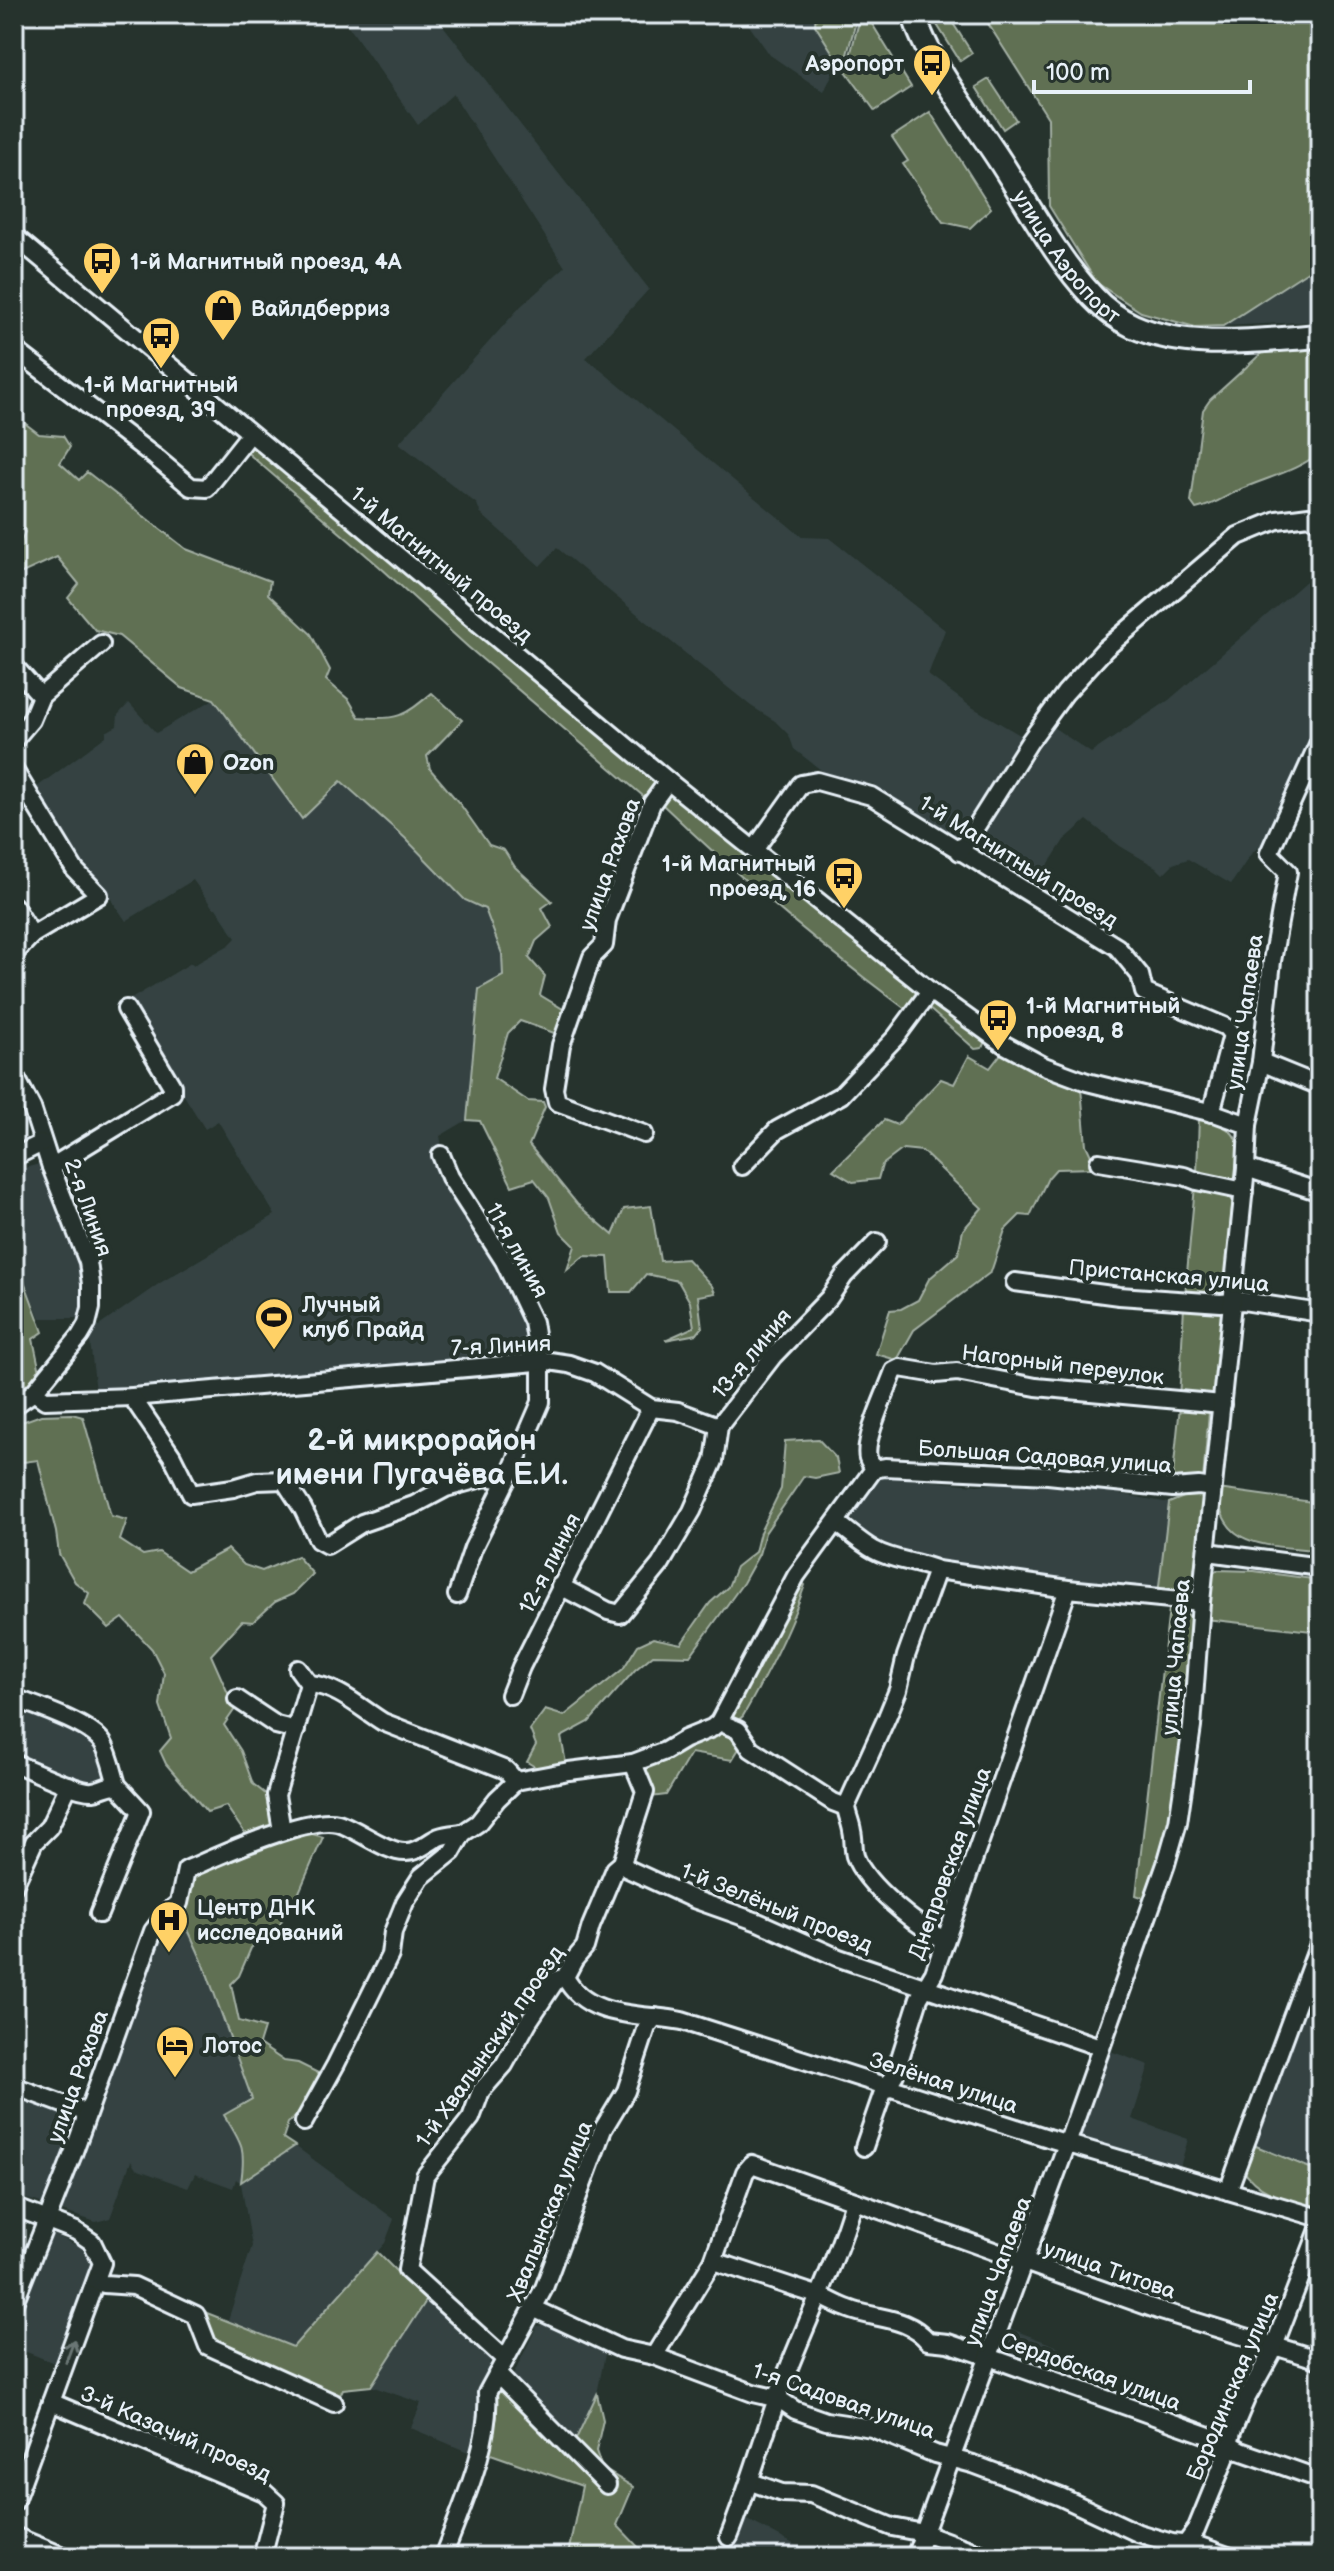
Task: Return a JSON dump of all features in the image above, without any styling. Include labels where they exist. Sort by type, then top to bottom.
[{"type":"main road","name":"улица Аэропорт","points":[[914,14],[920,34],[945,77],[1047,234],[1091,295],[1109,311],[1133,326],[1198,340],[1320,336]]},
{"type":"street","name":"1-й Магнитный проезд","points":[[14,236],[668,781],[930,991],[1005,1045],[1044,1066],[1087,1082],[1248,1125]]},
{"type":"street","points":[[14,349],[191,487],[207,488],[250,434]]},
{"type":"street","points":[[960,852],[1030,741],[1065,693],[1115,640],[1238,536],[1277,520],[1309,516],[1320,523]]},
{"type":"street","points":[[14,740],[31,720],[41,696],[101,644]]},
{"type":"street","points":[[14,666],[41,696]]},
{"type":"street","name":"улица Чапаева","points":[[915,2557],[1067,2144],[1178,1822],[1192,1727],[1201,1602],[1244,1191],[1248,1125],[1261,1062],[1272,961],[1288,872],[1269,853],[1320,740]]},
{"type":"street","points":[[14,770],[75,870],[99,895],[32,935],[14,954]]},
{"type":"street","name":"улица Рахова","points":[[644,1134],[557,1102],[554,1089],[561,1045],[592,957],[604,945],[607,920],[652,803],[668,781]]},
{"type":"street","name":"1-й Магнитный проезд","points":[[754,850],[801,784],[817,781],[871,796],[1117,947],[1140,975],[1144,992],[1226,1027],[1232,1035],[1211,1113]]},
{"type":"street","points":[[14,906],[32,935]]},
{"type":"street","points":[[742,1166],[777,1130],[841,1095],[896,1037],[930,991]]},
{"type":"street","points":[[51,1167],[172,1093],[172,1086],[126,1009]]},
{"type":"street","points":[[1261,1062],[1320,1086]]},
{"type":"street","name":"2-я Линия","points":[[14,1074],[32,1108],[42,1143],[88,1262],[91,1284],[91,1308],[80,1336],[34,1392],[14,1406]]},
{"type":"street","points":[[14,1157],[42,1143]]},
{"type":"street","name":"11-я линия","points":[[441,1155],[450,1177],[504,1261],[533,1322],[541,1402],[473,1548],[457,1595]]},
{"type":"street","points":[[1099,1162],[1184,1176],[1244,1191]]},
{"type":"street","points":[[1246,1168],[1320,1192]]},
{"type":"street","name":"13-я линия","points":[[560,1586],[620,1614],[660,1565],[692,1511],[714,1461],[719,1426],[773,1356],[877,1242]]},
{"type":"street","name":"Пристанская улица","points":[[1015,1282],[1119,1296],[1232,1303],[1243,1301],[1320,1313]]},
{"type":"street","name":"7-я Линия","points":[[34,1392],[45,1400],[132,1397],[538,1361],[569,1364],[595,1373],[651,1408],[678,1411],[719,1426]]},
{"type":"street","name":"Нагорный переулок","points":[[874,1469],[868,1459],[871,1433],[894,1371],[900,1368],[936,1374],[957,1372],[1036,1387],[1222,1404]]},
{"type":"street","points":[[132,1397],[172,1456],[191,1494],[257,1481],[284,1480],[318,1540],[327,1545],[362,1523],[414,1505],[446,1488],[486,1477],[506,1480]]},
{"type":"street","name":"12-я линия","points":[[510,1695],[560,1586],[651,1408]]},
{"type":"street","points":[[304,2122],[390,1955],[393,1932],[405,1902],[421,1877],[452,1852],[463,1833],[478,1823],[516,1781],[633,1763],[665,1751],[719,1722],[796,1576],[874,1469]]},
{"type":"street","name":"Большая Садовая улица","points":[[874,1469],[1048,1475],[1173,1488],[1212,1488]]},
{"type":"street","points":[[836,1522],[875,1551],[937,1570],[1068,1589],[1201,1602]]},
{"type":"street","points":[[1208,1552],[1320,1567]]},
{"type":"street","points":[[937,1570],[906,1656],[898,1690],[846,1807],[854,1854],[864,1873],[902,1909],[945,1940]]},
{"type":"street","name":"Днепровская улица","points":[[864,2147],[882,2095],[895,2074],[919,1998],[934,1973],[1068,1589]]},
{"type":"street","points":[[298,1669],[309,1684],[321,1685],[356,1702],[383,1722],[506,1770],[516,1781]]},
{"type":"street","points":[[309,1684],[276,1795],[277,1834],[322,1821],[340,1823],[361,1836],[402,1853],[417,1850],[442,1835],[463,1833]]},
{"type":"street","points":[[14,1698],[68,1719],[96,1736],[103,1744],[117,1785],[141,1811],[99,1914]]},
{"type":"street","points":[[237,1699],[276,1725],[296,1730]]},
{"type":"street","points":[[719,1722],[738,1730],[751,1749],[833,1802],[846,1807]]},
{"type":"street","points":[[14,1763],[92,1791],[106,1785],[117,1785]]},
{"type":"street","name":"1-й Хвалынский проезд","points":[[501,2366],[407,2270],[425,2176],[471,2118],[481,2091],[504,2065],[556,1980],[565,1977],[585,1947],[610,1879],[622,1863],[645,1792],[633,1763]]},
{"type":"street","points":[[14,1886],[34,1842],[49,1827],[69,1785]]},
{"type":"street","name":"улица Рахова","points":[[14,2303],[73,2154],[153,1931],[179,1903],[186,1870],[277,1834]]},
{"type":"street","name":"1-й Зелёный проезд","points":[[622,1863],[628,1869],[693,1899],[758,1922],[839,1958],[1100,2047]]},
{"type":"street","points":[[1228,2191],[1320,1941]]},
{"type":"street","name":"Зелёная улица","points":[[565,1977],[570,1987],[589,2004],[619,2013],[682,2021],[1067,2144],[1320,2218]]},
{"type":"street","name":"Хвалынская улица","points":[[443,2557],[476,2465],[488,2412],[487,2393],[535,2309],[603,2129],[626,2091],[647,2027],[655,2017]]},
{"type":"street","points":[[14,2086],[87,2113]]},
{"type":"street","name":"улица Титова","points":[[713,2261],[745,2172],[752,2164],[1158,2310],[1320,2360]]},
{"type":"street","points":[[729,2537],[854,2201]]},
{"type":"street","points":[[14,2207],[76,2231],[92,2242],[102,2263],[14,2503]]},
{"type":"street","name":"Бородинская улица","points":[[1181,2550],[1196,2530],[1230,2446],[1232,2432],[1274,2345],[1320,2227]]},
{"type":"street","points":[[654,2356],[713,2261]]},
{"type":"street","name":"Сердобская улица","points":[[713,2261],[865,2315],[906,2323],[928,2341],[948,2343],[989,2357],[1320,2479]]},
{"type":"street","points":[[96,2281],[134,2286],[196,2315],[208,2346],[334,2403]]},
{"type":"street","name":"1-я Садовая улица","points":[[535,2309],[621,2349],[654,2356],[753,2393],[779,2399],[795,2410],[826,2421],[872,2428],[935,2454],[1061,2497],[1138,2533],[1172,2543],[1181,2550],[1231,2557]]},
{"type":"street","points":[[501,2366],[607,2485]]},
{"type":"street","name":"3-й Казачий проезд","points":[[51,2402],[264,2492],[276,2503],[262,2557]]},
{"type":"street","points":[[751,2482],[782,2493],[811,2494],[892,2527],[924,2533],[989,2557]]},
{"type":"street","points":[[14,2536],[65,2557]]},
{"type":"shaded area","points":[[340,14],[434,14],[649,289],[586,358],[802,537],[829,538],[945,630],[928,675],[970,706],[1027,739],[961,838],[957,839],[873,784],[837,780],[821,770],[794,749],[789,735],[775,721],[751,706],[557,548],[540,566],[481,514],[477,504],[399,443],[521,306],[565,267],[453,94],[418,125]]},
{"type":"shaded area","points":[[741,14],[860,14],[827,55],[835,68],[824,92],[770,55]]},
{"type":"shaded area","points":[[1317,264],[1320,266],[1320,321],[1223,326]]},
{"type":"shaded area","points":[[1320,569],[1320,671],[1316,684],[1320,694],[1320,756],[1280,847],[1265,841],[1251,854],[1231,884],[1188,859],[1173,864],[1163,874],[1087,820],[1064,840],[1033,888],[974,853],[973,849],[1053,727],[1091,753],[1169,700]]},
{"type":"shaded area","points":[[214,699],[302,818],[341,781],[405,838],[465,900],[485,909],[502,954],[503,976],[479,989],[467,1120],[440,1136],[443,1153],[520,1293],[531,1341],[527,1355],[96,1391],[89,1333],[160,1283],[275,1215],[218,1121],[205,1129],[126,1002],[191,963],[194,965],[229,945],[236,938],[193,880],[126,921],[33,790],[106,736],[106,732],[117,726],[118,715],[129,703],[156,733]]},
{"type":"shaded area","points":[[43,1163],[83,1265],[84,1318],[40,1318],[14,1256],[14,1171]]},
{"type":"shaded area","points":[[885,1477],[977,1485],[1031,1481],[1066,1484],[1169,1503],[1158,1594],[938,1565],[873,1544],[852,1519],[875,1481]]},
{"type":"shaded area","points":[[14,1702],[37,1711],[36,1716],[93,1741],[108,1767],[99,1784],[91,1787],[14,1757]]},
{"type":"shaded area","points":[[180,1912],[204,1965],[253,2099],[224,2115],[242,2145],[244,2160],[241,2182],[295,2146],[394,2219],[385,2243],[293,2347],[228,2320],[252,2246],[241,2183],[236,2179],[233,2188],[195,2174],[188,2188],[136,2169],[131,2161],[110,2218],[96,2222],[62,2211],[60,2204],[109,2085],[112,2058],[158,1933],[167,1919]]},
{"type":"shaded area","points":[[1320,1950],[1320,2172],[1251,2144]]},
{"type":"shaded area","points":[[1107,2050],[1149,2065],[1132,2119],[1188,2139],[1179,2170],[1083,2140],[1079,2133]]},
{"type":"shaded area","points":[[14,2091],[75,2116],[46,2201],[41,2203],[14,2195]]},
{"type":"shaded area","points":[[53,2234],[82,2248],[91,2266],[57,2364],[14,2347],[14,2317],[41,2241]]},
{"type":"shaded area","points":[[426,2301],[490,2358],[489,2371],[481,2390],[482,2413],[468,2452],[411,2428],[421,2403],[371,2386]]},
{"type":"shaded area","points":[[547,2324],[606,2349],[597,2394],[576,2439],[554,2426],[510,2382],[537,2326]]},
{"type":"shaded area","points":[[1006,2327],[1064,2349],[1055,2376],[1001,2352],[999,2347]]},
{"type":"shaded area","points":[[744,2518],[818,2557],[726,2557]]},
{"type":"green space","points":[[816,14],[858,14],[843,69],[815,25]]},
{"type":"green space","points":[[861,14],[866,14],[911,87],[875,111],[846,71]]},
{"type":"green space","points":[[947,14],[972,53],[960,61],[934,20]]},
{"type":"green space","points":[[982,14],[1320,14],[1320,266],[1317,265],[1223,326],[1195,327],[1141,312],[1097,283],[1049,206],[1048,118]]},
{"type":"green space","points":[[989,79],[1016,120],[1003,129],[976,87]]},
{"type":"green space","points":[[930,112],[991,208],[970,228],[943,222],[903,164],[908,161],[892,137]]},
{"type":"green space","points":[[1320,346],[1320,452],[1291,470],[1196,509],[1191,502],[1203,410],[1210,400],[1264,351]]},
{"type":"green space","points":[[14,417],[39,434],[63,436],[70,447],[60,463],[79,480],[87,472],[186,549],[270,581],[268,594],[311,634],[330,670],[326,680],[349,700],[359,717],[400,715],[432,693],[462,720],[427,756],[430,769],[489,845],[504,850],[515,867],[552,901],[542,908],[552,927],[536,941],[529,958],[545,976],[540,995],[566,1011],[557,1034],[520,1021],[508,1033],[494,1078],[528,1101],[543,1102],[545,1107],[529,1145],[577,1204],[613,1235],[624,1209],[651,1206],[660,1261],[687,1259],[715,1293],[698,1296],[702,1328],[697,1334],[665,1340],[694,1327],[690,1302],[678,1281],[646,1274],[631,1292],[611,1292],[608,1257],[584,1256],[567,1270],[575,1246],[561,1232],[549,1198],[534,1179],[512,1186],[480,1121],[467,1120],[479,989],[503,976],[502,954],[485,909],[465,900],[405,838],[341,781],[302,819],[214,699],[182,688],[119,636],[95,630],[68,598],[79,584],[57,557],[20,574],[20,543],[25,532],[14,521]]},
{"type":"green space","points":[[253,443],[661,781],[649,801],[243,449]]},
{"type":"green space","points":[[671,789],[920,993],[913,1004],[904,1008],[873,984],[751,885],[663,805],[655,804]]},
{"type":"green space","points":[[929,1000],[986,1039],[982,1048],[975,1049],[927,1007]]},
{"type":"green space","points":[[1004,1050],[1081,1088],[1086,1145],[1095,1168],[1056,1169],[1048,1178],[1030,1216],[1020,1215],[1005,1230],[991,1272],[914,1330],[897,1360],[876,1354],[890,1310],[901,1309],[918,1300],[929,1279],[958,1254],[963,1230],[982,1208],[922,1151],[903,1149],[882,1165],[878,1179],[853,1182],[833,1170],[884,1120],[897,1125],[941,1079],[954,1084],[969,1056],[990,1068]]},
{"type":"green space","points":[[1199,1117],[1223,1127],[1235,1137],[1238,1153],[1236,1178],[1229,1183],[1197,1173]]},
{"type":"green space","points":[[1195,1186],[1233,1196],[1224,1295],[1221,1298],[1185,1295]]},
{"type":"green space","points":[[14,1254],[43,1332],[33,1339],[40,1372],[14,1399]]},
{"type":"green space","points":[[1184,1306],[1218,1309],[1222,1313],[1214,1393],[1210,1398],[1179,1400]]},
{"type":"green space","points":[[1180,1406],[1203,1408],[1209,1412],[1203,1480],[1172,1484]]},
{"type":"green space","points":[[72,1414],[83,1417],[111,1516],[127,1520],[120,1540],[143,1555],[159,1552],[187,1571],[228,1549],[244,1565],[262,1571],[297,1556],[313,1574],[293,1594],[275,1602],[253,1622],[242,1621],[211,1655],[235,1709],[224,1725],[241,1751],[253,1784],[272,1799],[272,1823],[323,1837],[294,1904],[288,1904],[278,1930],[270,1929],[251,1948],[239,1976],[231,1984],[239,2021],[264,2028],[259,2044],[284,2061],[322,2072],[325,2077],[310,2104],[288,2123],[283,2138],[295,2146],[241,2182],[241,2147],[224,2115],[252,2099],[204,1965],[180,1912],[191,1887],[188,1866],[248,1838],[226,1806],[207,1812],[166,1764],[160,1751],[171,1738],[160,1706],[164,1673],[152,1649],[123,1618],[109,1628],[85,1604],[89,1593],[75,1582],[59,1554],[38,1460],[16,1463],[16,1424],[41,1415]]},
{"type":"green space","points":[[818,1439],[836,1458],[839,1473],[815,1478],[804,1476],[765,1533],[759,1554],[743,1583],[690,1656],[653,1655],[635,1670],[589,1722],[561,1737],[566,1763],[537,1768],[527,1762],[536,1745],[530,1730],[545,1710],[564,1716],[623,1669],[638,1645],[653,1638],[681,1644],[710,1603],[728,1587],[736,1567],[755,1552],[760,1532],[781,1489],[785,1441]]},
{"type":"green space","points":[[1218,1489],[1320,1503],[1320,1551],[1267,1545],[1238,1534],[1228,1524],[1221,1509]]},
{"type":"green space","points":[[1186,1496],[1201,1496],[1203,1499],[1192,1589],[1185,1594],[1158,1594],[1169,1503]]},
{"type":"green space","points":[[1217,1570],[1254,1571],[1320,1580],[1320,1632],[1206,1619],[1212,1575]]},
{"type":"green space","points":[[801,1582],[805,1585],[785,1636],[743,1716],[736,1722],[729,1718]]},
{"type":"green space","points":[[1169,1609],[1190,1617],[1184,1727],[1171,1820],[1144,1898],[1136,1895]]},
{"type":"green space","points":[[727,1732],[742,1744],[732,1760],[691,1753],[666,1795],[651,1797],[646,1775],[651,1762],[715,1733]]},
{"type":"green space","points":[[1251,2144],[1320,2172],[1320,2208],[1276,2196],[1257,2185],[1242,2168]]},
{"type":"green space","points":[[377,2252],[426,2301],[371,2386],[343,2389],[338,2399],[214,2345],[208,2333],[207,2313],[293,2347]]},
{"type":"green space","points":[[510,2382],[554,2426],[576,2439],[597,2394],[603,2420],[596,2451],[602,2468],[633,2487],[617,2525],[652,2557],[577,2557],[569,2549],[582,2486],[488,2453],[497,2417],[494,2396]]},
{"type":"place","name":"Аэропорт","points":[[932,97]]},
{"type":"place","name":"1-й Магнитный проезд, 4А","points":[[102,295]]},
{"type":"place","name":"Вайлдберриз","points":[[223,342]]},
{"type":"place","name":"1-й Магнитный проезд, 39","points":[[161,370]]},
{"type":"place","name":"Ozon","points":[[195,796]]},
{"type":"place","name":"1-й Магнитный проезд, 16","points":[[844,910]]},
{"type":"place","name":"1-й Магнитный проезд, 8","points":[[998,1052]]},
{"type":"place","name":"Лучный клуб Прайд","points":[[274,1351]]},
{"type":"place","name":"Центр ДНК исследований","points":[[169,1954]]},
{"type":"place","name":"Лотос","points":[[175,2079]]},
{"type":"district","name":"2-й микрорайон имени Пугачёва Е.И.","points":[[422,1457]]}]
